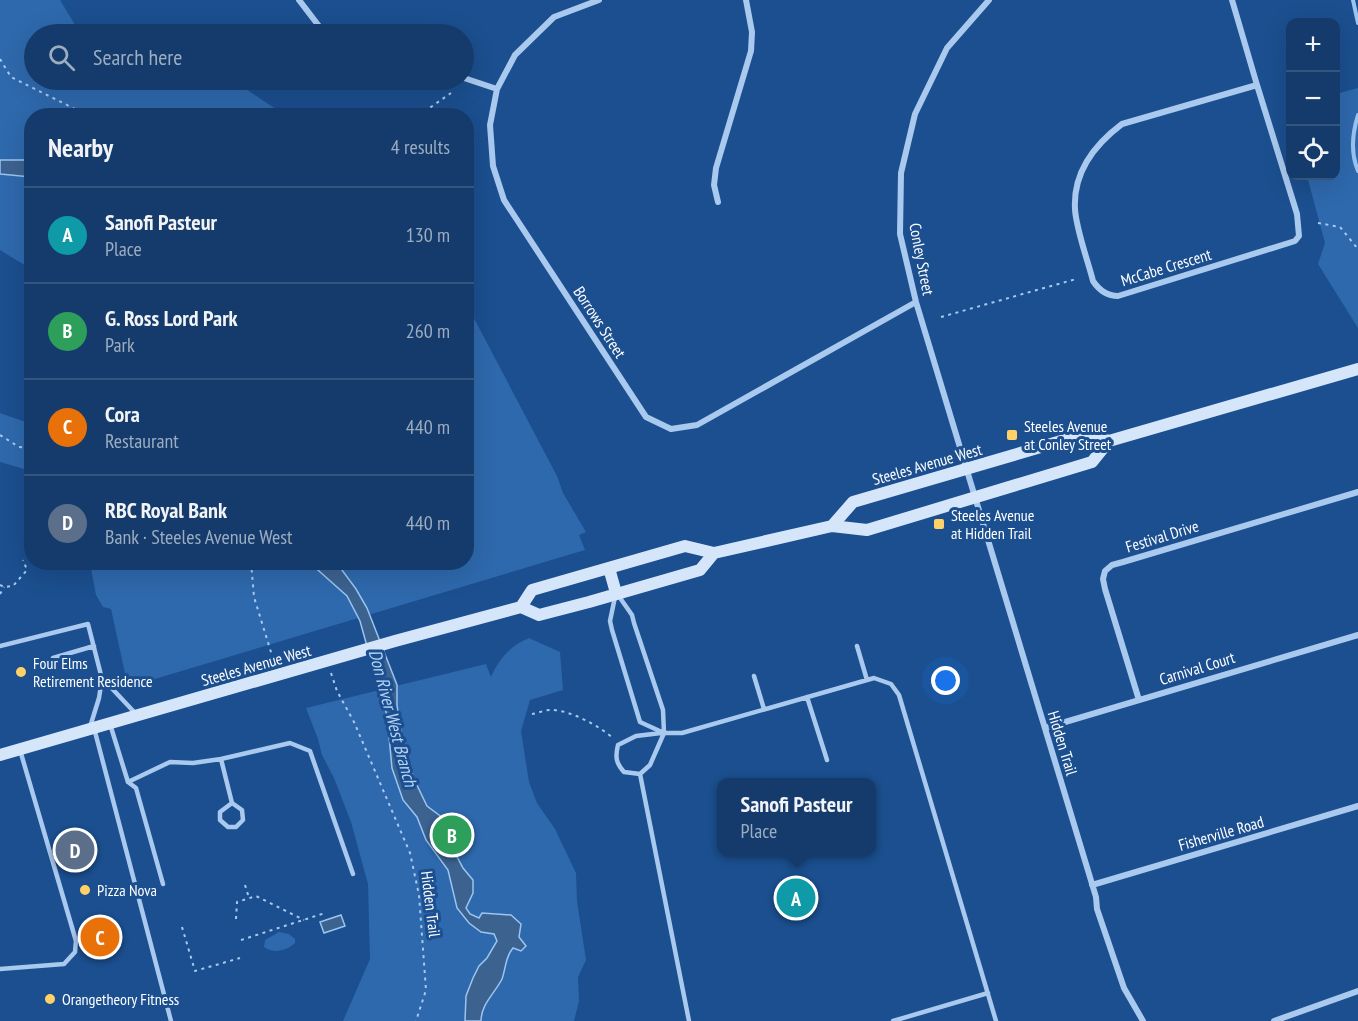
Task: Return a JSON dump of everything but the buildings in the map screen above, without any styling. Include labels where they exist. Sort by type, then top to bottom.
[{"type":"main road","name":"Steeles Avenue West","points":[[832,526],[853,502],[1085,434],[1109,441],[1358,369]]},
{"type":"main road","name":"Steeles Avenue West","points":[[521,607],[532,590],[685,546],[714,553],[832,526],[867,530],[1092,462],[1109,441]]},
{"type":"main road","name":"Steeles Avenue West","points":[[0,755],[521,607],[539,615],[700,570],[714,553]]},
{"type":"main road","points":[[609,568],[616,593]]},
{"type":"street","points":[[299,0],[317,24]]},
{"type":"street","name":"Borrows Street","points":[[599,0],[554,17],[515,55],[497,89],[490,125],[493,166],[504,200],[646,417],[671,429],[697,425],[916,302]]},
{"type":"street","points":[[718,202],[714,185],[716,168],[751,51],[752,32],[746,0]]},
{"type":"street","name":"Conley Street","points":[[967,469],[916,302],[900,234],[902,173],[915,114],[947,48],[989,0]]},
{"type":"street","name":"McCabe Crescent","points":[[1232,0],[1297,214],[1299,236],[1288,245],[1118,296],[1110,296],[1097,287],[1093,281],[1075,210],[1076,188],[1083,167],[1093,150],[1122,124],[1257,86]]},
{"type":"street","points":[[474,81],[497,89]]},
{"type":"street","name":"Hidden Trail","points":[[967,469],[1092,885],[1097,909],[1124,988],[1143,1021]]},
{"type":"street","name":"Festival Drive","points":[[1139,700],[1103,579],[1105,571],[1112,565],[1358,492]]},
{"type":"street","name":"Carnival Court","points":[[1045,728],[1358,635]]},
{"type":"street","name":"Fisherville Road","points":[[1092,885],[1358,806]]},
{"type":"street","points":[[1274,1021],[1358,991]]},
{"type":"lane","points":[[616,593],[610,621],[640,722],[664,733]]},
{"type":"lane","points":[[616,593],[632,615],[663,710],[664,733],[650,765],[640,774],[624,772],[618,766],[616,756],[618,746],[636,736],[664,733],[682,733],[874,678],[891,684],[899,695],[996,1021]]},
{"type":"lane","points":[[0,646],[88,624],[102,679],[92,729],[171,1021]]},
{"type":"lane","points":[[53,658],[94,646]]},
{"type":"lane","points":[[857,646],[867,680]]},
{"type":"lane","points":[[754,676],[764,709]]},
{"type":"lane","points":[[102,679],[138,716]]},
{"type":"lane","points":[[807,697],[827,760]]},
{"type":"lane","points":[[110,724],[128,782],[136,788],[163,884]]},
{"type":"lane","points":[[128,782],[170,762],[193,763],[221,759],[290,743],[310,751],[353,874]]},
{"type":"lane","points":[[0,969],[64,964],[75,952],[76,940],[20,749]]},
{"type":"lane","points":[[221,759],[232,803],[242,810],[243,820],[236,827],[228,827],[220,820],[220,812],[232,803]]},
{"type":"lane","points":[[640,774],[689,1021]]},
{"type":"lane","points":[[893,1021],[988,993]]},
{"type":"path","points":[[0,59],[11,77],[24,84]]},
{"type":"path","points":[[37,90],[73,108]]},
{"type":"path","points":[[429,108],[451,93]]},
{"type":"path","points":[[1318,223],[1340,227],[1358,249]]},
{"type":"path","points":[[941,318],[1076,279]]},
{"type":"path","points":[[0,435],[19,447],[24,448]]},
{"type":"path","points":[[0,585],[13,586],[27,570]]},
{"type":"path","points":[[252,570],[254,597],[278,676]]},
{"type":"path","points":[[0,594],[4,587]]},
{"type":"path","name":"Hidden Trail","points":[[328,662],[337,691],[354,722],[410,853],[420,895],[426,990],[416,1021]]},
{"type":"path","points":[[532,714],[552,709],[577,717],[600,727],[614,738],[618,746]]},
{"type":"path","points":[[245,885],[249,898]]},
{"type":"path","points":[[236,919],[237,902],[256,896],[304,920]]},
{"type":"path","points":[[241,940],[325,913]]},
{"type":"path","points":[[182,927],[195,971],[240,958]]},
{"type":"shaded area","points":[[0,0],[60,0],[75,24],[24,24],[24,90],[247,90],[274,108],[24,108],[24,265],[0,250]]},
{"type":"shaded area","points":[[1358,88],[1358,328],[1318,264],[1325,243],[1308,180],[1340,180],[1340,93]]},
{"type":"shaded area","points":[[474,318],[557,476],[563,493],[586,532],[579,535],[585,550],[128,687],[111,609],[103,607],[96,595],[91,570],[474,570]]},
{"type":"shaded area","points":[[0,413],[24,422],[24,469],[0,462]]},
{"type":"shaded area","points":[[529,638],[560,652],[563,690],[530,700],[521,731],[529,782],[537,803],[555,829],[576,873],[577,901],[586,960],[578,977],[579,1001],[574,1021],[343,1021],[370,959],[368,884],[351,822],[334,778],[322,755],[306,708],[486,664],[491,677],[506,653]]},
{"type":"shaded area","points":[[279,932],[289,934],[295,939],[295,943],[280,951],[264,947],[265,940]]},
{"type":"water","points":[[0,160],[24,160],[24,176],[0,174]]},
{"type":"water","name":"Don River West Branch","points":[[318,570],[342,570],[367,608],[397,685],[397,705],[403,743],[414,779],[427,806],[443,818],[453,832],[454,851],[473,880],[473,893],[466,908],[470,914],[479,918],[482,913],[511,915],[521,924],[519,937],[526,946],[521,951],[513,948],[510,951],[502,979],[486,1004],[481,1021],[465,1021],[466,996],[479,966],[487,958],[497,941],[494,934],[481,932],[469,923],[457,908],[448,870],[426,840],[417,817],[403,800],[392,768],[387,715],[360,621],[347,596]]},
{"type":"water","points":[[341,915],[345,926],[324,933],[320,922]]},
{"type":"waterway","points":[[1353,0],[1358,23]]},
{"type":"waterway","points":[[1358,115],[1353,143],[1358,171]]},
{"type":"place","name":"Steeles Avenue at Conley Street","points":[[1012,435]]},
{"type":"place","name":"Steeles Avenue at Hidden Trail","points":[[939,524]]},
{"type":"place","name":"Four Elms Retirement Residence","points":[[21,672]]},
{"type":"place","name":"G. Ross Lord Park","points":[[452,835]]},
{"type":"place","name":"RBC Royal Bank","points":[[75,850]]},
{"type":"place","name":"Pizza Nova","points":[[85,890]]},
{"type":"place","name":"Sanofi Pasteur","points":[[796,898]]},
{"type":"place","name":"Cora","points":[[100,937]]},
{"type":"place","name":"Orangetheory Fitness","points":[[50,999]]}]
